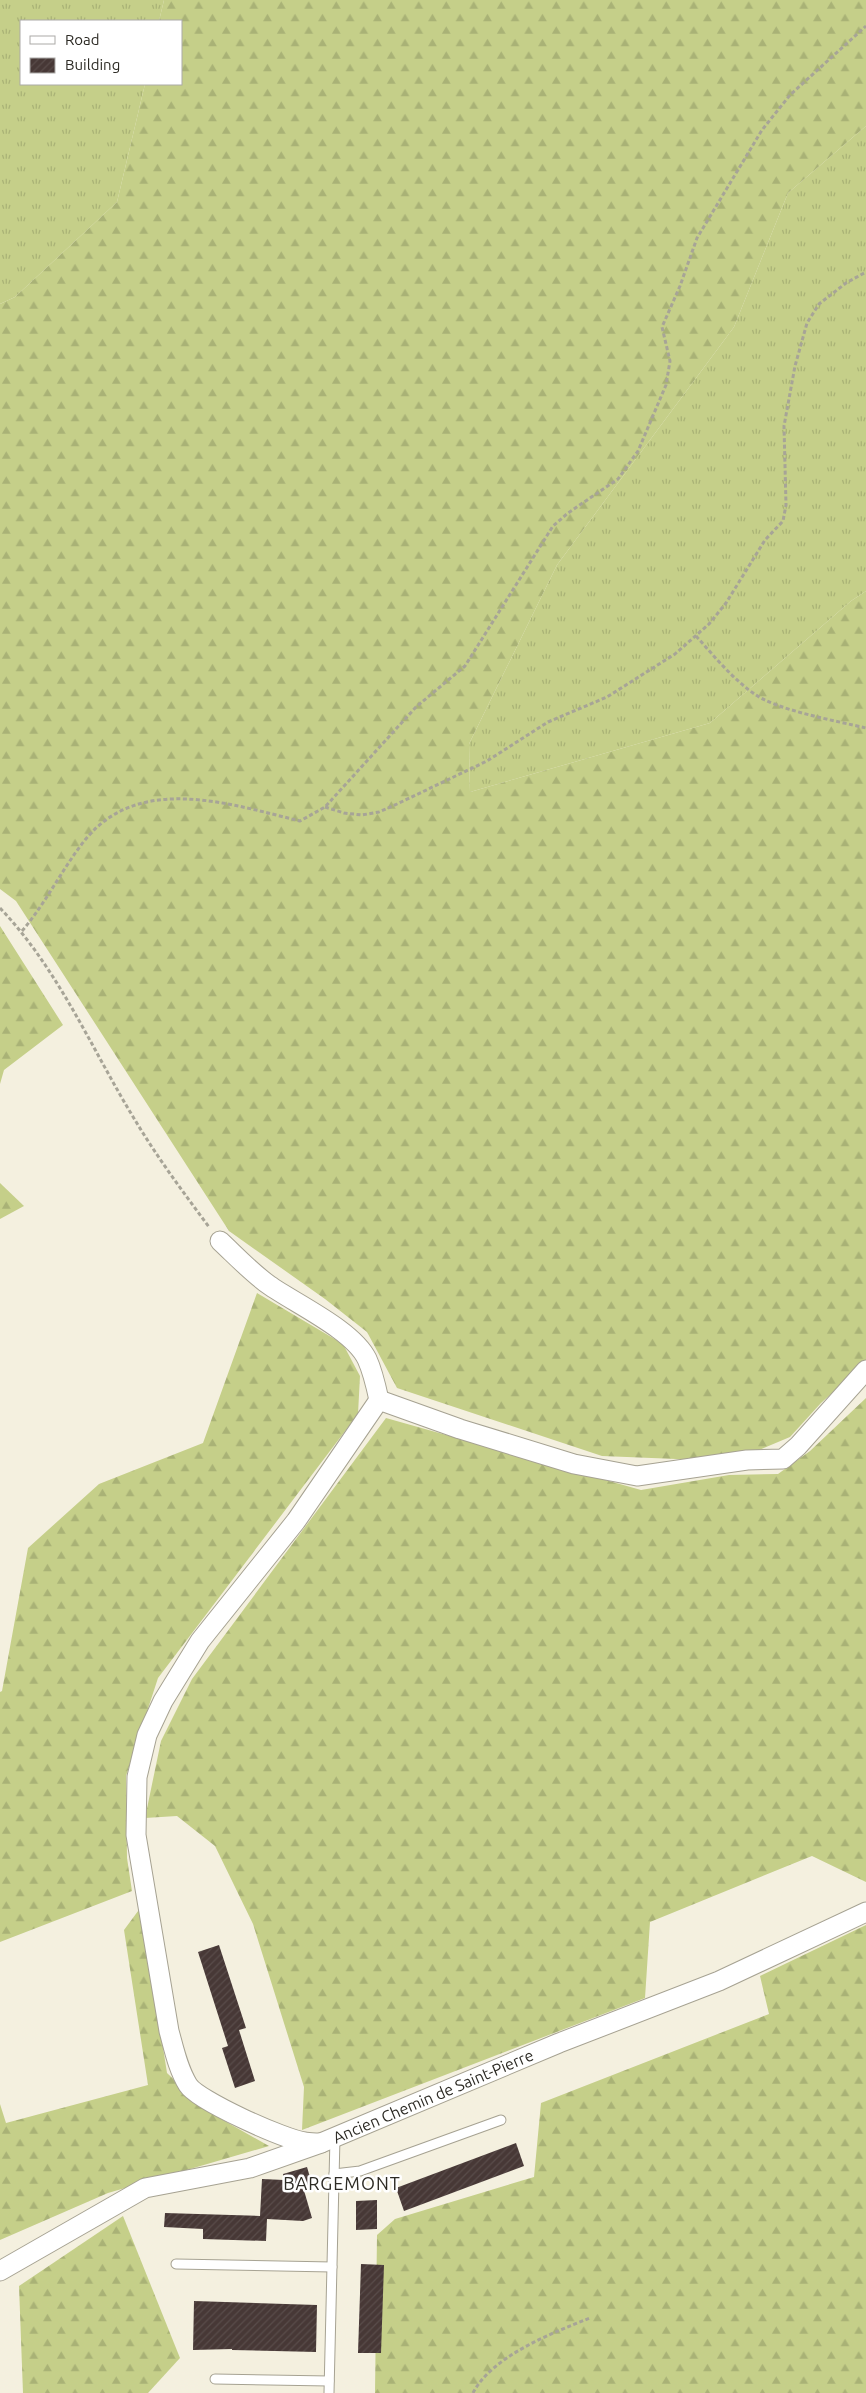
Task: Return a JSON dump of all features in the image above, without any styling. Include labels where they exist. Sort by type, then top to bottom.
[{"type":"street","points":[[220,1242],[268,1284],[332,1324],[356,1344],[366,1358],[374,1378],[379,1400],[296,1521],[200,1641],[163,1701],[147,1736],[137,1777],[136,1835],[169,2031],[177,2060],[189,2087],[210,2102],[291,2138],[305,2142],[328,2140]]},
{"type":"street","points":[[379,1400],[460,1429],[574,1464],[637,1476],[747,1460],[783,1459],[798,1446],[866,1370]]},
{"type":"street","name":"Ancien Chemin de Saint-Pierre","points":[[0,2271],[145,2188],[250,2168],[328,2140],[559,2043],[719,1981],[866,1912]]},
{"type":"lane","points":[[334,2174],[360,2171],[501,2120]]},
{"type":"lane","points":[[328,2140],[334,2174],[329,2393]]},
{"type":"lane","points":[[176,2264],[332,2267]]},
{"type":"lane","points":[[215,2379],[329,2381]]},
{"type":"path","points":[[22,931],[34,917],[84,841],[95,829],[112,816],[136,804],[173,797],[220,801],[300,821],[325,806],[416,708],[465,666],[553,526],[568,513],[618,480],[638,451],[666,384],[670,361],[662,327],[680,286],[697,238],[762,130],[784,102],[866,26]]},
{"type":"path","points":[[325,806],[344,813],[362,815],[379,812],[397,804],[487,761],[548,722],[607,697],[675,654],[709,624],[726,603],[765,540],[783,520],[786,505],[784,426],[795,366],[808,323],[819,304],[846,283],[866,272]]},
{"type":"path","points":[[696,636],[730,674],[754,694],[776,704],[866,728]]},
{"type":"path","points":[[0,908],[22,931],[46,966],[135,1120],[220,1242]]},
{"type":"path","points":[[473,2393],[480,2380],[506,2360],[548,2335],[590,2318]]},
{"type":"green space","points":[[0,0],[164,0],[159,20],[20,20],[20,85],[145,85],[117,202],[15,297],[0,304]]},
{"type":"green space","points":[[164,0],[866,0],[866,126],[788,193],[734,327],[557,565],[469,744],[470,792],[710,723],[851,601],[866,591],[866,1362],[821,1403],[790,1437],[759,1450],[701,1460],[602,1456],[397,1388],[367,1332],[325,1299],[229,1231],[16,901],[0,889],[0,304],[15,297],[117,202],[145,85],[182,85],[182,20],[159,20]]},
{"type":"green space","points":[[866,126],[866,591],[851,601],[710,723],[470,792],[469,744],[557,565],[734,327],[788,193]]},
{"type":"green space","points":[[0,926],[63,1025],[4,1070],[0,1084]]},
{"type":"green space","points":[[0,1183],[24,1206],[0,1219]]},
{"type":"green space","points":[[257,1293],[343,1344],[360,1376],[358,1414],[158,1678],[126,1776],[127,1858],[132,1891],[0,1942],[0,1692],[2,1691],[28,1548],[99,1484],[203,1443]]},
{"type":"green space","points":[[866,1398],[866,1882],[812,1856],[650,1922],[645,1998],[302,2130],[304,2087],[253,1924],[215,1846],[177,1816],[145,1818],[161,1741],[192,1679],[386,1418],[641,1490],[729,1475],[778,1474],[810,1451]]},
{"type":"green space","points":[[141,1907],[167,2073],[207,2111],[269,2146],[108,2193],[0,2240],[0,2104],[6,2123],[148,2085],[124,1930]]},
{"type":"green space","points":[[866,1925],[866,2393],[375,2393],[377,2235],[395,2219],[534,2177],[541,2103],[769,2014],[760,1976]]},
{"type":"green space","points":[[123,2216],[180,2358],[148,2393],[23,2393],[19,2286]]},
{"type":"building","points":[[219,1945],[246,2028],[239,2030],[255,2081],[235,2088],[222,2048],[228,2046],[198,1952]]},
{"type":"building","points":[[516,2143],[524,2166],[404,2211],[396,2188]]},
{"type":"building","points":[[307,2167],[312,2184],[303,2187],[312,2218],[303,2221],[267,2219],[266,2241],[203,2239],[203,2229],[164,2227],[165,2213],[260,2216],[262,2179],[284,2180],[283,2174]]},
{"type":"building","points":[[377,2200],[377,2229],[356,2230],[356,2201]]},
{"type":"building","points":[[361,2264],[384,2265],[381,2353],[358,2353]]},
{"type":"building","points":[[194,2301],[317,2305],[316,2352],[232,2349],[193,2350]]},
{"type":"district","name":"BARGEMONT","points":[[342,2184]]}]
